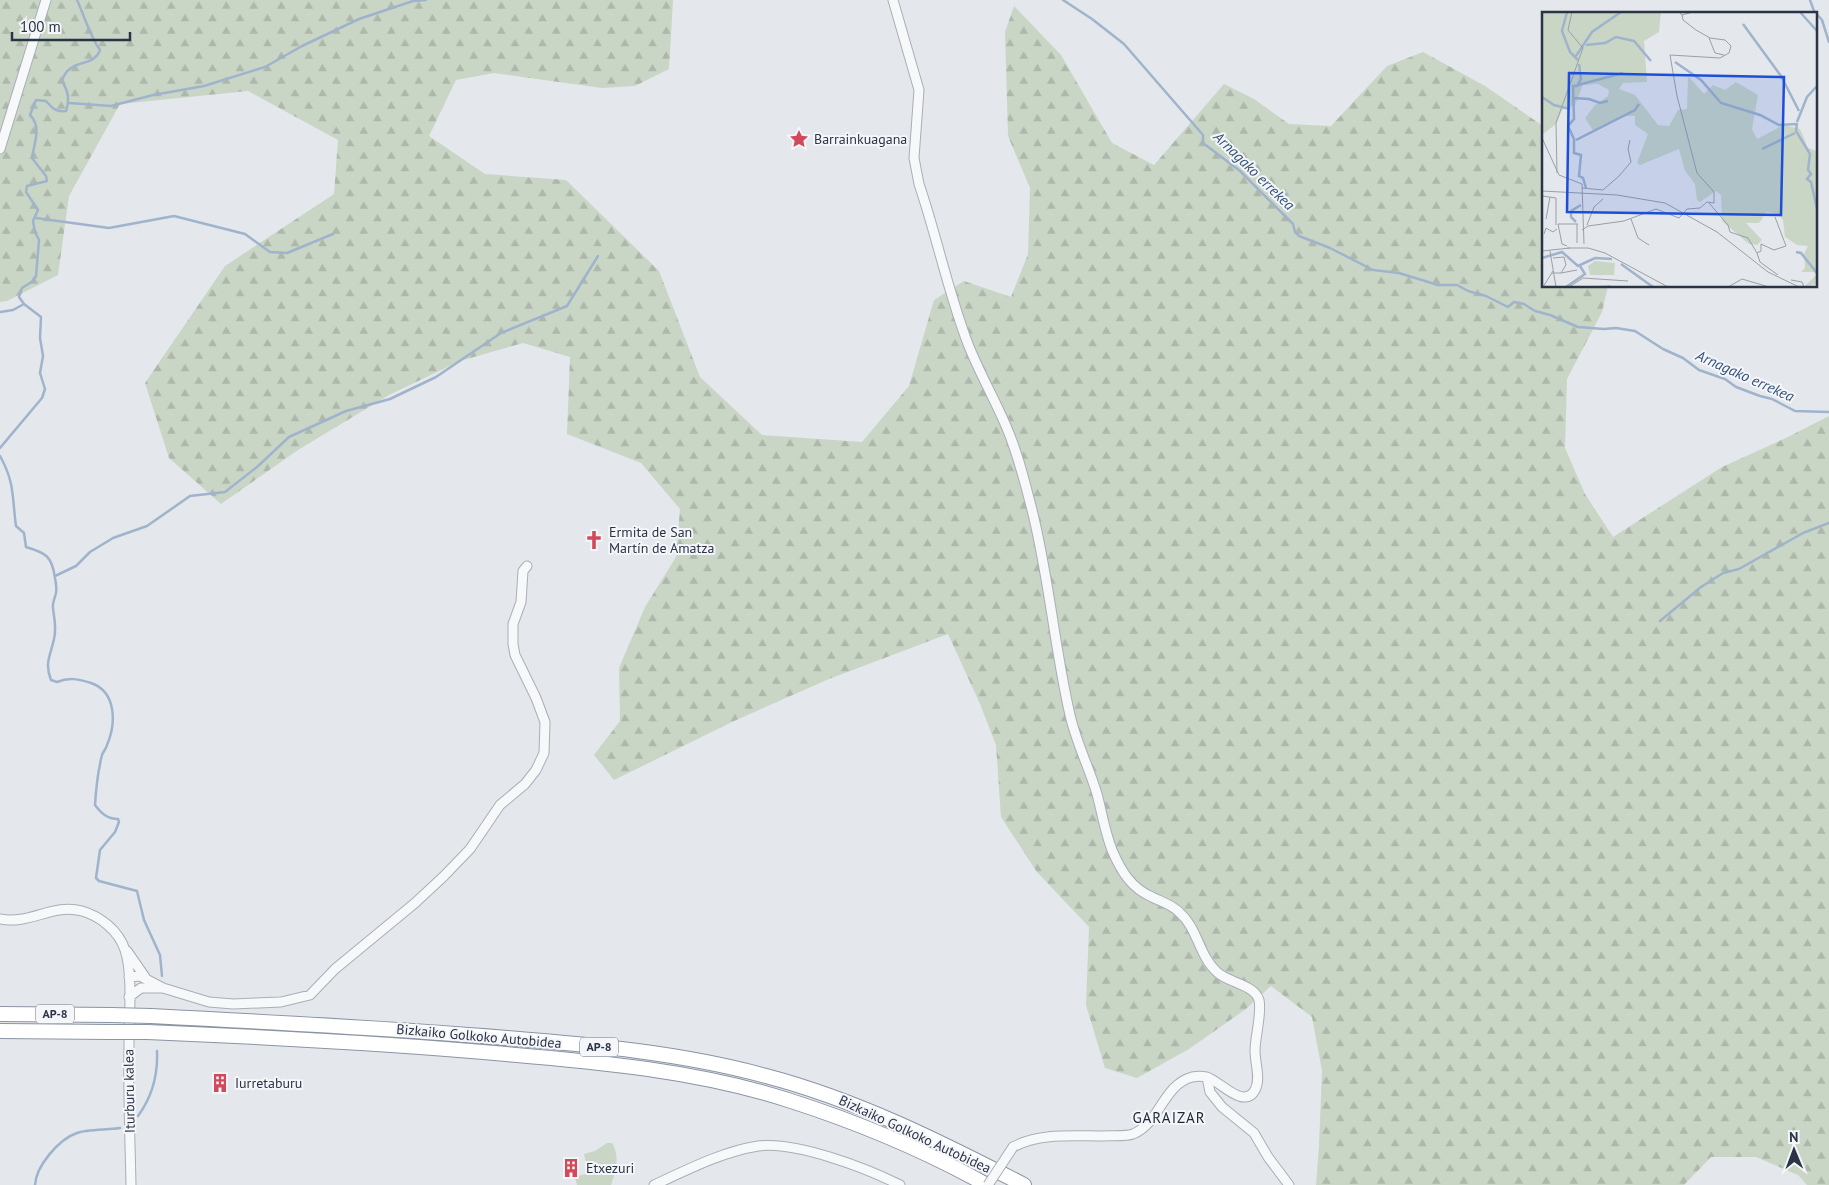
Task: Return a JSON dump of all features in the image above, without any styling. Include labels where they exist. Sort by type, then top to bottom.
[{"type":"highway","name":"Bizkaiko Golkoko Autobidea","points":[[0,1014],[151,1016],[426,1031],[553,1042],[674,1056],[766,1076],[838,1098],[956,1150],[1024,1185]]},
{"type":"highway","name":"Bizkaiko Golkoko Autobidea","points":[[0,1031],[148,1032],[436,1047],[558,1058],[674,1074],[713,1081],[787,1100],[865,1127],[988,1185]]},
{"type":"street","points":[[0,150],[46,0]]},
{"type":"street","points":[[893,0],[919,90],[914,158],[919,184],[968,343],[1008,430],[1032,507],[1046,574],[1055,635],[1070,712],[1096,792],[1112,850],[1121,869],[1134,888],[1175,908],[1187,920],[1213,969],[1229,981],[1249,988],[1255,993],[1259,1010],[1255,1050],[1257,1080],[1255,1090],[1251,1094],[1238,1096],[1207,1077],[1194,1077],[1175,1086],[1147,1125],[1132,1134],[1060,1136],[1029,1140],[1013,1148],[988,1185]]},
{"type":"street","points":[[128,978],[136,975],[148,983],[209,1002],[233,1004],[281,1002],[310,995],[335,969],[415,903],[470,849],[500,805],[525,784],[536,770],[544,753],[545,722],[536,698],[515,655],[513,644],[513,624],[521,602],[523,571],[527,566]]},
{"type":"street","points":[[0,919],[9,921],[25,920],[67,908],[94,916],[108,925],[117,935],[148,983]]},
{"type":"street","name":"Iturburu kalea","points":[[125,947],[128,958],[129,997],[130,1185]]},
{"type":"street","points":[[129,997],[148,983]]},
{"type":"street","points":[[1207,1077],[1210,1092],[1222,1107],[1254,1133],[1268,1157],[1289,1185]]},
{"type":"street","points":[[654,1185],[688,1169],[737,1151],[773,1145],[790,1146],[856,1166],[900,1185]]},
{"type":"green space","points":[[0,0],[673,0],[669,69],[635,86],[602,88],[494,73],[456,80],[429,136],[485,174],[566,180],[659,271],[700,377],[762,435],[862,442],[909,386],[934,300],[964,281],[1011,297],[1028,254],[1030,188],[1008,136],[1005,32],[1014,6],[1061,55],[1112,143],[1154,165],[1224,84],[1254,99],[1289,124],[1331,126],[1387,66],[1423,52],[1485,86],[1542,125],[1542,288],[1608,288],[1602,312],[1567,379],[1565,448],[1585,494],[1613,537],[1722,467],[1829,416],[1829,1185],[1807,1185],[1798,1175],[1756,1157],[1711,1157],[1684,1185],[1316,1185],[1322,1071],[1312,1017],[1271,986],[1246,1009],[1189,1049],[1137,1078],[1105,1068],[1086,1005],[1089,927],[1037,872],[1001,817],[996,745],[980,704],[948,634],[829,679],[734,721],[614,780],[594,755],[620,721],[619,668],[645,607],[676,557],[680,509],[641,463],[567,434],[570,357],[523,343],[460,361],[389,395],[298,450],[221,504],[169,458],[145,383],[225,266],[334,194],[338,140],[248,91],[120,104],[69,196],[58,275],[7,301],[0,302]]},
{"type":"green space","points":[[607,1143],[612,1143],[617,1159],[611,1185],[577,1185],[575,1177],[589,1173],[584,1154],[595,1151]]},
{"type":"waterway","points":[[0,448],[42,398],[45,389],[40,373],[43,356],[40,338],[41,317],[24,304],[19,297],[22,288],[33,281],[36,276],[39,240],[33,221],[38,210],[26,192],[27,186],[47,181],[46,176],[32,158],[36,125],[30,115],[36,100],[46,101],[55,109],[66,111],[68,95],[62,81],[65,74],[75,66],[97,56],[100,50],[90,32],[77,0]]},
{"type":"waterway","points":[[69,103],[111,106],[153,95],[204,86],[265,67],[302,46],[359,19],[413,1],[426,0]]},
{"type":"waterway","name":"Arnagako errekea","points":[[1063,0],[1092,19],[1124,44],[1203,135],[1203,143],[1240,171],[1293,224],[1295,232],[1299,236],[1330,248],[1373,270],[1399,273],[1438,285],[1457,285],[1508,307],[1514,302],[1524,304],[1535,311],[1578,327],[1616,328],[1635,331],[1663,349],[1683,358],[1699,370],[1725,379],[1736,387],[1772,399],[1795,411],[1829,412]]},
{"type":"waterway","points":[[1810,0],[1815,12]]},
{"type":"waterway","points":[[1816,13],[1822,20],[1829,42]]},
{"type":"waterway","points":[[36,218],[109,228],[174,216],[245,234],[270,252],[287,253],[333,234]]},
{"type":"waterway","points":[[55,576],[76,566],[90,552],[113,538],[147,526],[190,496],[225,492],[257,467],[289,437],[346,411],[390,399],[436,377],[501,333],[567,306],[598,256]]},
{"type":"waterway","points":[[0,312],[13,310],[24,304]]},
{"type":"waterway","points":[[0,456],[11,482],[16,526],[24,533],[26,547],[47,556],[54,571],[56,587],[53,602],[55,631],[48,664],[51,680],[57,682],[74,679],[91,683],[100,687],[110,701],[113,719],[112,728],[107,746],[102,755],[95,805],[105,815],[118,819],[119,822],[115,832],[100,850],[96,878],[99,881],[137,891],[144,920],[160,955],[162,976]]},
{"type":"waterway","points":[[1660,621],[1701,587],[1723,573],[1739,569],[1803,533],[1829,523]]},
{"type":"waterway","points":[[138,1116],[147,1101],[153,1085],[157,1051]]},
{"type":"waterway","points":[[35,1185],[39,1170],[44,1162],[56,1147],[70,1136],[86,1131],[120,1128]]},
{"type":"place","name":"Barrainkuagana","points":[[799,139]]},
{"type":"place","name":"Ermita de San Martín de Amatza","points":[[594,540]]},
{"type":"place","name":"Iurretaburu","points":[[220,1083]]},
{"type":"place","name":"Etxezuri","points":[[571,1168]]},
{"type":"district","name":"GARAIZAR","points":[[1169,1118]]}]
